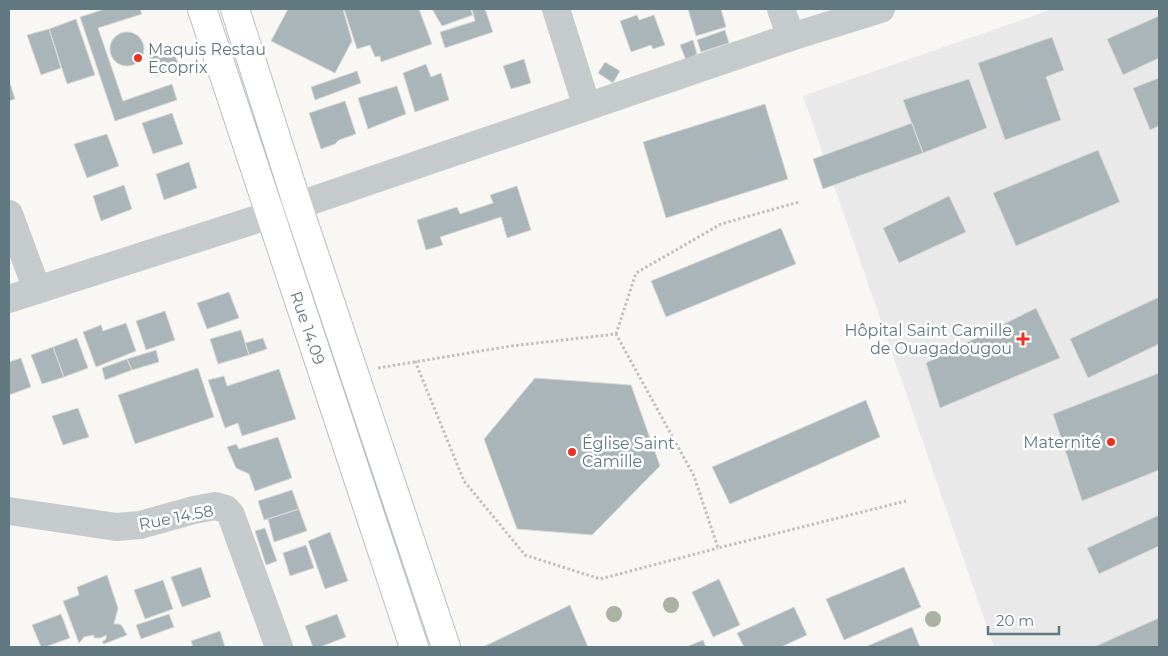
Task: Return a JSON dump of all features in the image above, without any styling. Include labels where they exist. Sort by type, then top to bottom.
[{"type":"street","name":"Rue 14.09","points":[[202,9],[409,646]]},
{"type":"street","name":"Rue 14.09","points":[[235,9],[298,206],[444,641]]},
{"type":"street","points":[[556,9],[587,107]]},
{"type":"street","points":[[781,9],[791,37]]},
{"type":"street","points":[[9,299],[298,206],[791,37],[881,9]]},
{"type":"street","points":[[9,214],[37,290]]},
{"type":"street","name":"Rue 14.58","points":[[9,510],[116,527],[140,525],[215,506],[226,510],[231,515],[279,647]]},
{"type":"street","points":[[409,646],[444,641]]},
{"type":"path","points":[[718,548],[694,476],[616,334],[636,273],[722,224],[799,202]]},
{"type":"path","points":[[353,372],[511,346],[616,334]]},
{"type":"path","points":[[415,361],[464,481],[526,555],[600,579],[906,500]]},
{"type":"shaded area","name":"Hôpital Saint Camille de Ouagadougou","points":[[1053,9],[1159,9],[1159,647],[994,647],[803,96]]},
{"type":"building","points":[[105,9],[140,9],[142,14],[98,28],[123,101],[172,84],[177,100],[115,121],[80,17]]},
{"type":"building","points":[[288,9],[343,9],[352,41],[335,73],[271,41]]},
{"type":"building","points":[[344,9],[419,9],[432,44],[381,62],[380,56],[375,57],[370,45],[357,49]]},
{"type":"building","points":[[432,9],[470,9],[473,15],[442,26]]},
{"type":"building","points":[[472,9],[485,9],[493,32],[445,48],[440,32],[475,21]]},
{"type":"building","points":[[688,9],[721,9],[726,27],[696,36]]},
{"type":"building","points":[[637,15],[639,20],[654,15],[665,45],[653,49],[651,45],[631,52],[620,21]]},
{"type":"building","points":[[1159,16],[1159,58],[1123,75],[1107,39]]},
{"type":"building","points":[[76,19],[95,75],[67,84],[49,29]]},
{"type":"building","points":[[49,29],[61,68],[41,75],[27,35]]},
{"type":"building","points":[[725,30],[729,43],[701,52],[697,40]]},
{"type":"building","points":[[127,32],[134,33],[139,37],[143,42],[143,56],[139,61],[134,65],[127,66],[120,65],[115,61],[111,56],[110,49],[111,42],[115,37],[120,33]]},
{"type":"building","points":[[1052,37],[1064,70],[1046,77],[1061,120],[1005,140],[978,63]]},
{"type":"building","points":[[693,40],[697,54],[686,60],[680,45]]},
{"type":"building","points":[[159,53],[160,58],[174,53],[178,63],[164,68],[166,73],[156,76],[149,57]]},
{"type":"building","points":[[524,59],[531,83],[511,89],[503,66]]},
{"type":"building","points":[[605,62],[620,71],[613,83],[598,73]]},
{"type":"building","points":[[426,64],[431,77],[441,73],[449,100],[415,112],[403,73]]},
{"type":"building","points":[[357,71],[361,83],[315,100],[311,87]]},
{"type":"building","points":[[1159,78],[1159,126],[1150,130],[1133,88]]},
{"type":"building","points":[[969,79],[987,128],[923,153],[903,100]]},
{"type":"building","points":[[9,80],[15,99],[9,101]]},
{"type":"building","points":[[397,86],[406,114],[368,129],[358,98]]},
{"type":"building","points":[[345,101],[356,134],[321,149],[309,113]]},
{"type":"building","points":[[765,104],[788,179],[666,218],[643,142]]},
{"type":"building","points":[[172,113],[183,144],[153,154],[142,123]]},
{"type":"building","points":[[912,123],[923,153],[823,189],[813,159]]},
{"type":"building","points":[[107,134],[119,166],[87,178],[74,144]]},
{"type":"building","points":[[1098,150],[1120,202],[1016,246],[993,193]]},
{"type":"building","points":[[189,162],[197,188],[164,200],[156,174]]},
{"type":"building","points":[[124,185],[132,209],[101,221],[93,196]]},
{"type":"building","points":[[517,186],[531,230],[507,238],[501,217],[440,237],[443,245],[426,250],[417,220],[457,207],[460,214],[493,203],[490,195]]},
{"type":"building","points":[[949,196],[966,232],[899,263],[883,228]]},
{"type":"building","points":[[781,228],[796,264],[666,317],[651,281]]},
{"type":"building","points":[[229,292],[239,318],[207,329],[197,303]]},
{"type":"building","points":[[1159,297],[1159,344],[1088,378],[1070,339]]},
{"type":"building","points":[[1036,308],[1060,358],[940,408],[926,363]]},
{"type":"building","points":[[165,311],[175,340],[146,350],[136,321]]},
{"type":"building","points":[[126,323],[136,351],[96,367],[83,332],[101,325],[103,331]]},
{"type":"building","points":[[241,330],[249,355],[218,364],[210,339]]},
{"type":"building","points":[[77,338],[88,368],[64,377],[53,347]]},
{"type":"building","points":[[263,338],[267,349],[249,355],[245,343]]},
{"type":"building","points":[[53,347],[64,377],[42,384],[31,355]]},
{"type":"building","points":[[156,350],[159,362],[132,370],[127,359]]},
{"type":"building","points":[[21,358],[31,387],[9,395],[9,362]]},
{"type":"building","points":[[127,359],[132,370],[105,380],[102,368]]},
{"type":"building","points":[[198,368],[214,417],[135,444],[118,395]]},
{"type":"building","points":[[279,369],[296,419],[242,436],[238,423],[225,428],[208,380],[224,376],[227,386]]},
{"type":"building","name":"Maternité","points":[[1159,373],[1159,470],[1082,501],[1053,414]]},
{"type":"building","name":"Église Saint Camille","points":[[535,378],[631,385],[660,466],[592,535],[517,529],[484,439]]},
{"type":"building","points":[[866,400],[880,437],[730,504],[712,467]]},
{"type":"building","points":[[78,408],[89,437],[63,445],[52,416]]},
{"type":"building","points":[[278,437],[292,478],[255,491],[249,474],[236,468],[227,447],[236,444],[239,449]]},
{"type":"building","points":[[292,490],[299,509],[264,520],[258,501]]},
{"type":"building","points":[[299,509],[307,531],[274,542],[268,519]]},
{"type":"building","points":[[1159,515],[1159,546],[1099,574],[1087,548]]},
{"type":"building","points":[[265,528],[277,561],[266,565],[255,531]]},
{"type":"building","points":[[330,532],[348,581],[325,589],[308,541]]},
{"type":"building","points":[[306,545],[314,568],[290,576],[283,553]]},
{"type":"building","points":[[201,567],[211,597],[182,607],[171,577]]},
{"type":"building","points":[[904,567],[921,607],[844,640],[826,599]]},
{"type":"building","points":[[107,575],[118,608],[114,624],[122,626],[127,635],[104,644],[102,642],[106,639],[106,635],[101,638],[94,638],[94,635],[84,637],[79,643],[63,601],[79,595],[77,587]]},
{"type":"building","points":[[719,579],[740,625],[713,637],[692,592]]},
{"type":"building","points":[[163,580],[173,609],[145,619],[134,590]]},
{"type":"building","points":[[570,605],[588,647],[483,647]]},
{"type":"building","points":[[794,607],[807,635],[781,647],[744,647],[737,633]]},
{"type":"building","points":[[61,614],[70,638],[41,647],[32,625]]},
{"type":"building","points":[[169,614],[174,627],[141,639],[136,625]]},
{"type":"building","points":[[337,614],[346,637],[320,647],[313,647],[305,626]]},
{"type":"building","points":[[1159,618],[1159,647],[1094,647],[1116,637]]},
{"type":"building","points":[[912,627],[920,647],[865,647]]},
{"type":"building","points":[[220,631],[225,647],[193,647],[191,641]]},
{"type":"building","points":[[703,640],[706,647],[686,647]]},
{"type":"place","name":"Maquis Restau Ecoprix","points":[[138,58]]},
{"type":"place","name":"Hôpital Saint Camille de Ouagadougou","points":[[1023,339]]},
{"type":"place","name":"Maternité","points":[[1111,442]]},
{"type":"place","name":"Église Saint Camille","points":[[572,452]]}]
